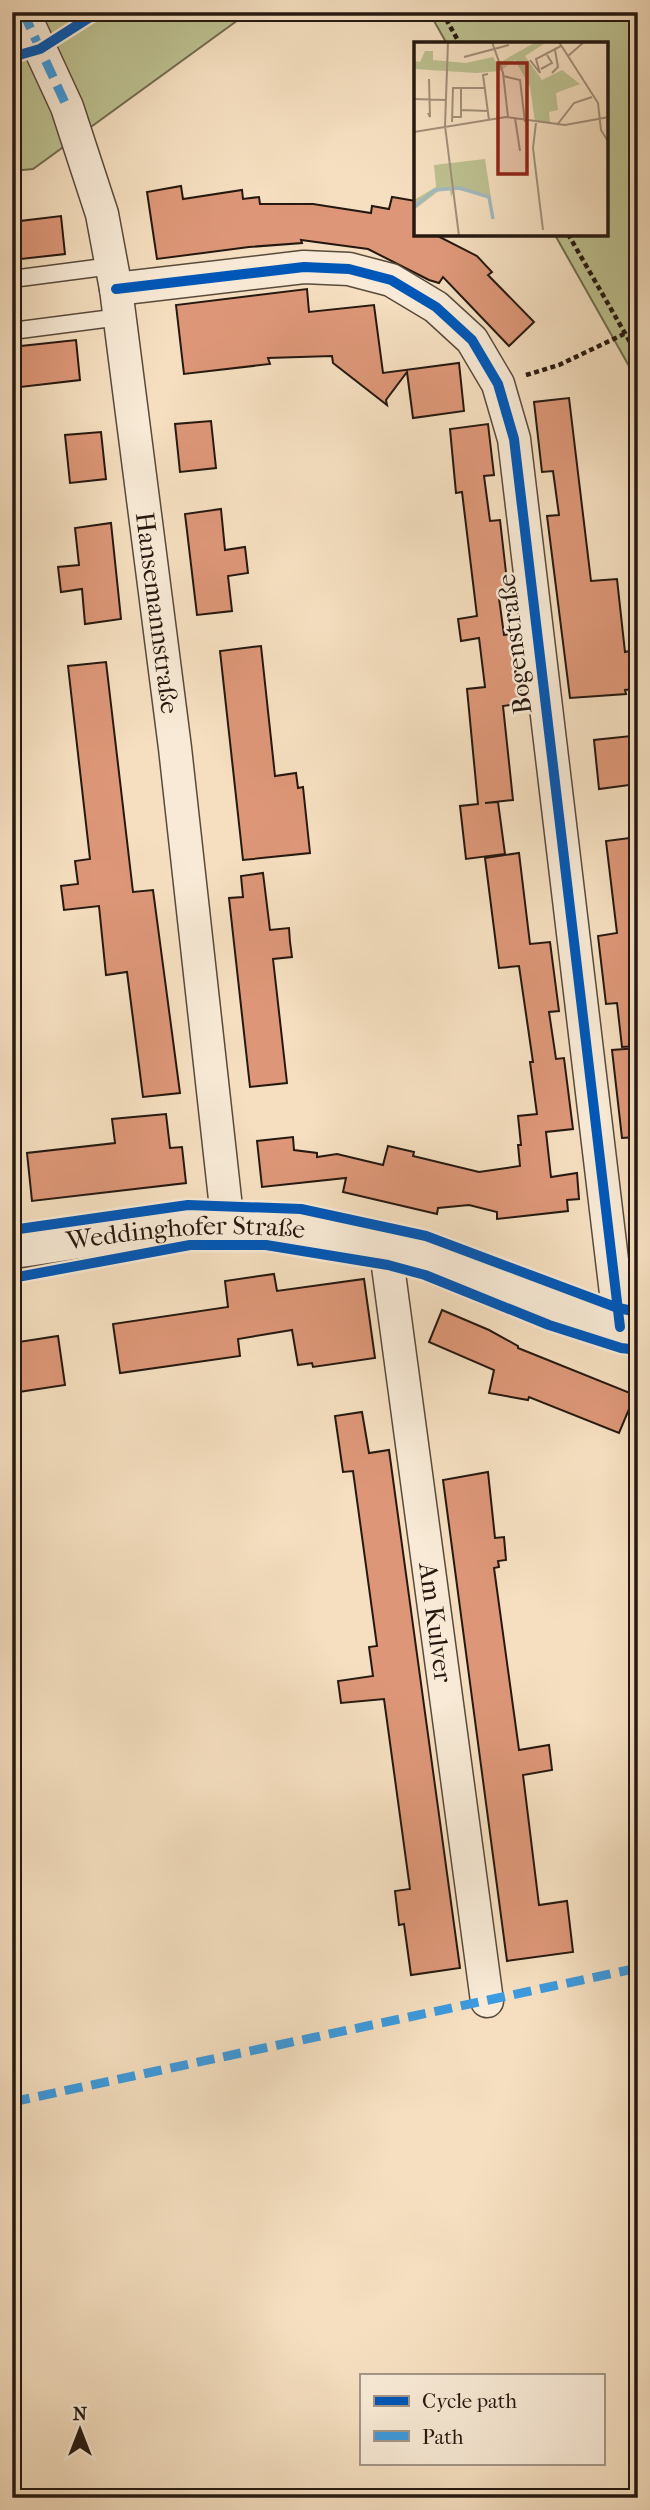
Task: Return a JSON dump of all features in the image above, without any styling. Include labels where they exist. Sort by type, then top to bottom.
[{"type":"street","name":"Hansemannstraße","points":[[23,12],[67,107],[102,214],[116,291],[176,748],[228,1226]]},
{"type":"street","name":"Bogenstraße","points":[[116,291],[304,267],[349,269],[391,280],[436,307],[472,340],[498,384],[514,439],[629,1329]]},
{"type":"street","name":"Weddinghofer Straße","points":[[12,1249],[183,1227],[268,1226],[313,1231],[385,1244],[433,1257],[569,1311],[629,1329]]},
{"type":"street","name":"Am Kulver","points":[[385,1244],[487,2001]]},
{"type":"lane","points":[[12,279],[116,291]]},
{"type":"lane","points":[[12,331],[116,291]]},
{"type":"path","points":[[442,12],[459,42]]},
{"type":"path","points":[[569,236],[638,356]]},
{"type":"path","points":[[498,384],[559,365],[625,334]]},
{"type":"green space","points":[[12,12],[249,12],[33,169],[12,171]]},
{"type":"green space","points":[[429,12],[638,12],[638,382],[556,236],[608,236],[608,42],[446,42]]},
{"type":"building","points":[[181,186],[183,199],[242,190],[243,199],[259,197],[260,204],[313,204],[371,213],[372,206],[389,209],[392,197],[414,201],[414,236],[438,236],[477,256],[492,272],[488,275],[534,322],[509,346],[443,277],[439,283],[429,280],[368,249],[301,240],[302,243],[157,259],[147,192]]},
{"type":"building","points":[[61,216],[65,254],[12,260],[12,222]]},
{"type":"building","points":[[307,289],[309,312],[374,305],[383,373],[459,363],[464,411],[413,418],[407,372],[386,400],[387,405],[333,363],[332,356],[268,358],[270,364],[184,374],[176,305]]},
{"type":"building","points":[[76,340],[80,380],[12,388],[12,347]]},
{"type":"building","points":[[569,398],[591,581],[617,579],[625,652],[638,649],[636,689],[625,690],[626,694],[570,698],[547,516],[559,515],[553,471],[542,472],[534,402]]},
{"type":"building","points":[[211,421],[216,468],[180,472],[175,424]]},
{"type":"building","points":[[488,424],[494,475],[484,476],[490,521],[500,520],[508,590],[498,591],[504,635],[513,634],[522,703],[503,706],[513,800],[485,803],[498,802],[505,854],[466,859],[460,806],[478,804],[467,689],[485,687],[479,638],[461,641],[458,619],[477,616],[462,492],[456,493],[450,429]]},
{"type":"building","points":[[101,432],[106,479],[70,483],[65,435]]},
{"type":"building","points":[[221,509],[225,550],[245,547],[248,573],[228,576],[232,611],[197,615],[185,514]]},
{"type":"building","points":[[111,523],[121,619],[85,624],[82,589],[61,592],[58,567],[79,565],[75,528]]},
{"type":"building","points":[[261,646],[275,776],[296,773],[298,788],[303,787],[310,853],[243,860],[220,651]]},
{"type":"building","points":[[106,662],[133,892],[153,890],[180,1093],[143,1097],[127,972],[106,975],[99,906],[64,910],[61,886],[78,884],[75,861],[90,859],[68,666]]},
{"type":"building","points":[[631,736],[637,784],[599,789],[594,740]]},
{"type":"building","points":[[638,837],[638,1046],[622,1047],[617,1003],[606,1004],[598,936],[617,933],[606,841]]},
{"type":"building","points":[[519,853],[530,944],[550,942],[559,1011],[549,1012],[556,1059],[564,1058],[573,1129],[546,1132],[551,1177],[577,1173],[579,1199],[567,1200],[568,1211],[497,1219],[497,1212],[469,1205],[438,1208],[437,1214],[343,1192],[346,1178],[262,1187],[257,1141],[293,1137],[294,1150],[317,1153],[317,1157],[337,1154],[383,1165],[388,1146],[414,1152],[413,1156],[479,1172],[520,1166],[518,1116],[537,1114],[530,1062],[533,1062],[519,966],[499,968],[485,858]]},
{"type":"building","points":[[263,873],[270,930],[289,928],[292,957],[273,959],[287,1083],[250,1087],[229,898],[243,897],[241,876]]},
{"type":"building","points":[[638,1048],[638,1137],[622,1138],[612,1050]]},
{"type":"building","points":[[166,1114],[170,1148],[182,1147],[186,1183],[32,1201],[27,1153],[115,1143],[112,1119]]},
{"type":"building","points":[[274,1274],[277,1291],[364,1279],[375,1358],[313,1367],[312,1363],[298,1365],[292,1330],[238,1339],[240,1356],[120,1373],[113,1324],[228,1307],[225,1281]]},
{"type":"building","points":[[442,1310],[489,1330],[518,1348],[635,1395],[619,1433],[529,1397],[528,1400],[489,1393],[494,1370],[429,1342]]},
{"type":"building","points":[[58,1336],[65,1385],[12,1393],[12,1343]]},
{"type":"building","points":[[362,1412],[369,1453],[389,1450],[460,1968],[411,1975],[404,1924],[399,1925],[395,1891],[410,1889],[384,1699],[341,1703],[338,1681],[373,1676],[369,1647],[377,1646],[353,1471],[343,1472],[335,1416]]},
{"type":"building","points":[[488,1472],[495,1538],[504,1537],[506,1560],[498,1561],[499,1567],[494,1568],[519,1750],[549,1745],[552,1770],[523,1775],[539,1905],[567,1901],[573,1952],[507,1961],[443,1480]]},
{"type":"marked path","points":[[23,12],[67,107]]},
{"type":"marked path","points":[[12,2102],[638,1968]]},
{"type":"cycle path","points":[[12,57],[40,49],[98,12]]},
{"type":"cycle path","points":[[116,289],[304,267],[349,269],[391,280],[436,307],[472,340],[498,384],[514,439],[620,1327]]},
{"type":"cycle path","points":[[12,1230],[188,1205],[301,1209],[426,1236],[618,1308],[638,1312]]},
{"type":"cycle path","points":[[12,1278],[190,1245],[266,1245],[388,1265],[425,1275],[549,1325],[621,1348],[638,1350]]}]
